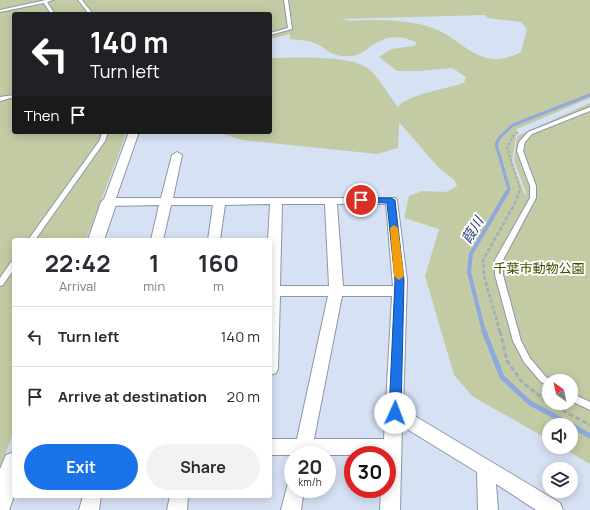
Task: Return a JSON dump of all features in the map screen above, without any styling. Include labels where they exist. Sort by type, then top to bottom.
[{"type":"street","points":[[97,238],[133,134]]},
{"type":"street","points":[[157,238],[177,155]]},
{"type":"street","points":[[109,202],[391,200],[399,291],[395,413],[392,446]]},
{"type":"street","points":[[272,273],[276,201]]},
{"type":"street","points":[[304,446],[336,292],[331,201]]},
{"type":"street","points":[[214,238],[219,202]]},
{"type":"street","points":[[272,291],[399,291]]},
{"type":"street","points":[[395,413],[553,510]]},
{"type":"street","points":[[272,447],[284,449]]},
{"type":"street","points":[[486,468],[488,510]]},
{"type":"street","points":[[0,502],[12,469]]},
{"type":"street","points":[[89,510],[92,498]]},
{"type":"street","points":[[176,510],[179,498]]},
{"type":"street","points":[[291,510],[293,498]]},
{"type":"street","points":[[390,498],[390,510]]},
{"type":"lane","points":[[0,11],[51,0]]},
{"type":"lane","points":[[80,0],[89,12]]},
{"type":"lane","points":[[272,34],[290,29],[286,0]]},
{"type":"lane","points":[[45,2],[52,12]]},
{"type":"lane","points":[[0,99],[12,96]]},
{"type":"lane","points":[[542,378],[527,360],[517,341],[499,274],[500,260],[533,198],[533,186],[520,151],[522,142],[530,133],[590,108]]},
{"type":"lane","points":[[32,238],[102,140],[104,134]]},
{"type":"lane","points":[[0,283],[12,267]]},
{"type":"lane","points":[[578,400],[590,406]]},
{"type":"path","points":[[561,410],[590,426]]},
{"type":"green space","name":"千葉市動物公園","points":[[0,0],[590,0],[590,98],[517,129],[512,163],[525,195],[526,193],[514,161],[517,136],[590,103],[590,408],[578,402],[578,374],[542,374],[542,410],[578,410],[578,405],[590,411],[590,464],[573,454],[578,454],[578,418],[542,418],[542,436],[472,396],[454,375],[425,276],[439,229],[404,218],[409,196],[422,191],[446,192],[457,186],[454,180],[437,166],[399,122],[398,148],[377,154],[241,140],[224,134],[272,134],[272,58],[337,59],[362,65],[373,73],[398,107],[418,95],[464,83],[466,77],[452,68],[397,71],[379,57],[391,49],[414,46],[417,43],[411,40],[400,37],[384,39],[358,55],[338,56],[318,44],[304,40],[290,39],[290,34],[272,38],[272,12],[12,12],[12,134],[126,134],[87,238],[12,238],[12,436],[0,468]],"holes":[[[485,15],[488,18],[521,22],[527,29],[521,52],[506,58],[493,59],[482,57],[440,31],[427,26],[400,21],[353,21],[341,19]]]},
{"type":"waterway","name":"葭川","points":[[507,193],[509,189],[496,144],[500,137],[513,125],[590,95]]},
{"type":"waterway","name":"葭川","points":[[484,332],[469,272],[471,254],[507,192]]},
{"type":"waterway","name":"葭川","points":[[484,331],[502,377],[530,403],[590,436]]},
{"type":"slow traffic","points":[[394,228],[399,276]]},
{"type":"route","points":[[361,200],[391,200],[400,280],[395,413]]}]
